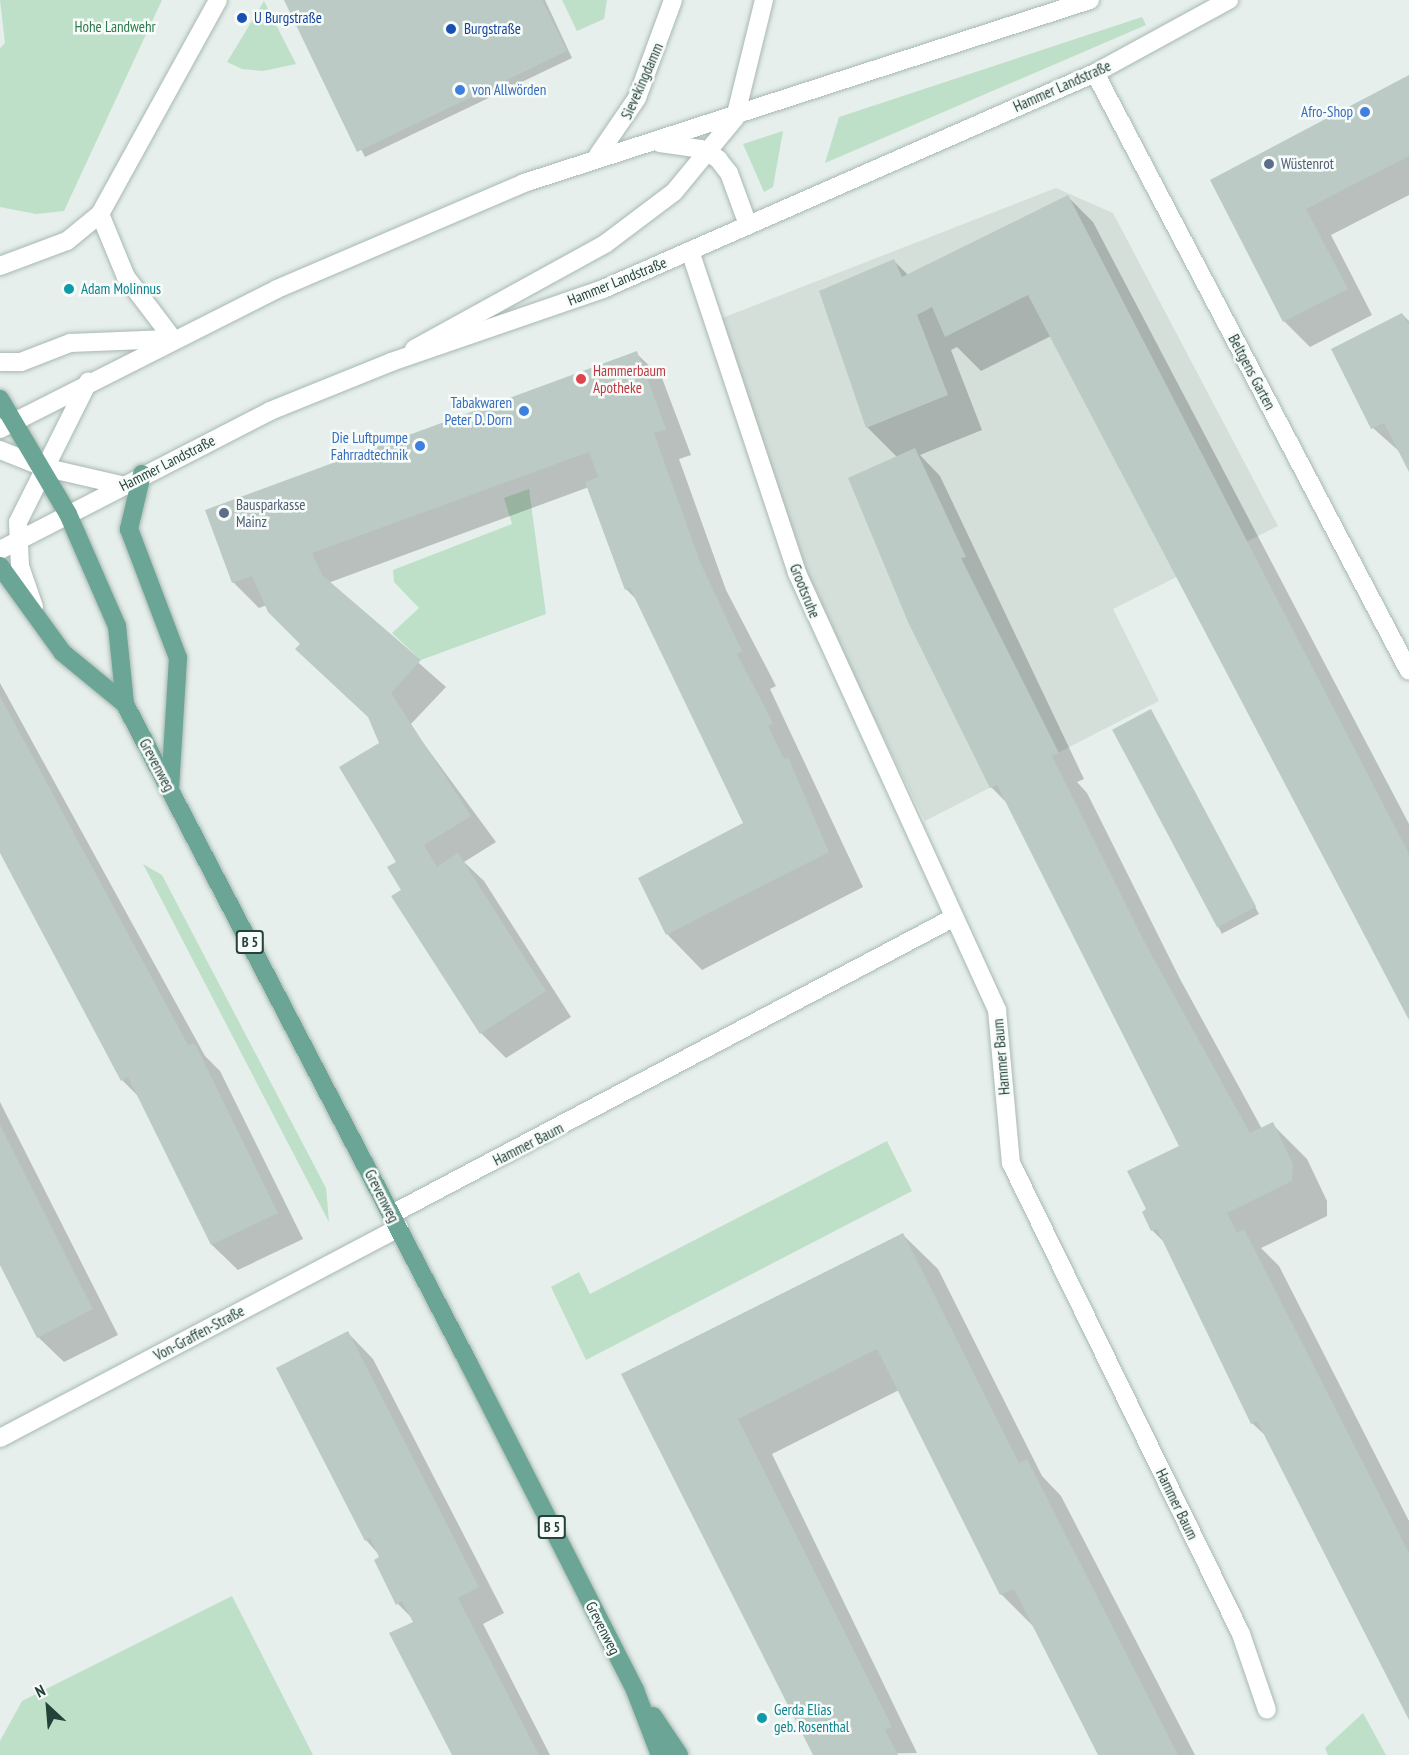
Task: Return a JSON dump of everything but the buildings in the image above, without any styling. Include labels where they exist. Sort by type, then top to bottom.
[{"type":"main road","name":"B 5","points":[[0,399],[8,424]]},
{"type":"main road","name":"Grevenweg","points":[[8,424],[43,467],[68,514],[117,626],[125,704],[396,1221],[635,1690],[660,1755]]},
{"type":"main road","points":[[142,474],[129,529],[178,658],[170,789]]},
{"type":"main road","name":"Grevenweg","points":[[0,566],[34,607],[63,653],[125,704]]},
{"type":"main road","name":"Grevenweg","points":[[635,1690],[679,1755]]},
{"type":"street","points":[[0,266],[67,241],[100,214],[218,0]]},
{"type":"street","name":"Sievekingdamm","points":[[598,156],[642,88],[673,0]]},
{"type":"street","points":[[391,362],[605,244],[674,192],[735,118],[765,0]]},
{"type":"street","points":[[8,424],[173,339],[384,243],[598,156],[660,143],[1090,0]]},
{"type":"street","name":"Hammer Landstraße","points":[[8,546],[142,474],[270,411],[391,362],[603,289],[1095,73],[1229,0]]},
{"type":"street","name":"Beltgens Garten","points":[[1095,73],[1409,671]]},
{"type":"street","points":[[660,143],[708,153],[729,173],[748,225]]},
{"type":"street","points":[[100,214],[126,277],[173,339]]},
{"type":"street","name":"Grootsruhe","points":[[690,251],[796,573],[953,918]]},
{"type":"street","points":[[0,362],[21,362],[70,343],[173,339]]},
{"type":"street","points":[[34,607],[8,546],[43,467],[88,382]]},
{"type":"street","points":[[0,450],[43,467],[122,485]]},
{"type":"street","name":"Hammer Baum","points":[[396,1221],[953,918],[997,1010],[1011,1163],[1241,1634],[1267,1710]]},
{"type":"street","name":"Von-Graffen-Straße","points":[[0,1438],[396,1221]]},
{"type":"shaded area","points":[[1056,188],[1113,213],[1278,526],[1113,609],[1159,701],[925,821],[802,572],[717,320]]},
{"type":"green space","name":"Hohe Landwehr","points":[[0,0],[162,0],[64,211],[36,214],[0,207],[0,48],[5,43]]},
{"type":"green space","points":[[562,0],[607,0],[604,19],[577,31]]},
{"type":"green space","points":[[264,1],[296,64],[263,71],[242,69],[227,62]]},
{"type":"green space","points":[[1142,17],[1146,25],[825,163],[839,117]]},
{"type":"green space","points":[[783,131],[773,187],[764,192],[743,144]]},
{"type":"green space","points":[[529,489],[546,614],[421,660],[392,633],[419,608],[394,582],[393,570],[512,524],[504,498]]},
{"type":"green space","points":[[143,864],[162,875],[326,1188],[329,1222]]},
{"type":"green space","points":[[887,1141],[912,1191],[586,1360],[551,1287],[579,1272],[590,1294]]},
{"type":"green space","points":[[232,1596],[313,1755],[0,1755],[0,1741],[22,1701]]},
{"type":"green space","points":[[1363,1713],[1386,1755],[1328,1755],[1325,1748]]},
{"type":"place","name":"U Burgstraße","points":[[242,18]]},
{"type":"place","name":"Burgstraße","points":[[451,29]]},
{"type":"place","name":"von Allwörden","points":[[460,90]]},
{"type":"place","name":"Afro-Shop","points":[[1365,112]]},
{"type":"place","name":"Wüstenrot","points":[[1269,164]]},
{"type":"place","name":"Adam Molinnus","points":[[69,289]]},
{"type":"place","name":"Hammerbaum Apotheke","points":[[581,379]]},
{"type":"place","name":"Tabakwaren Peter D. Dorn","points":[[524,411]]},
{"type":"place","name":"Die Luftpumpe Fahrradtechnik","points":[[420,446]]},
{"type":"place","name":"Bausparkasse Mainz","points":[[224,513]]},
{"type":"place","name":"Gerda Elias geb. Rosenthal","points":[[762,1718]]}]
